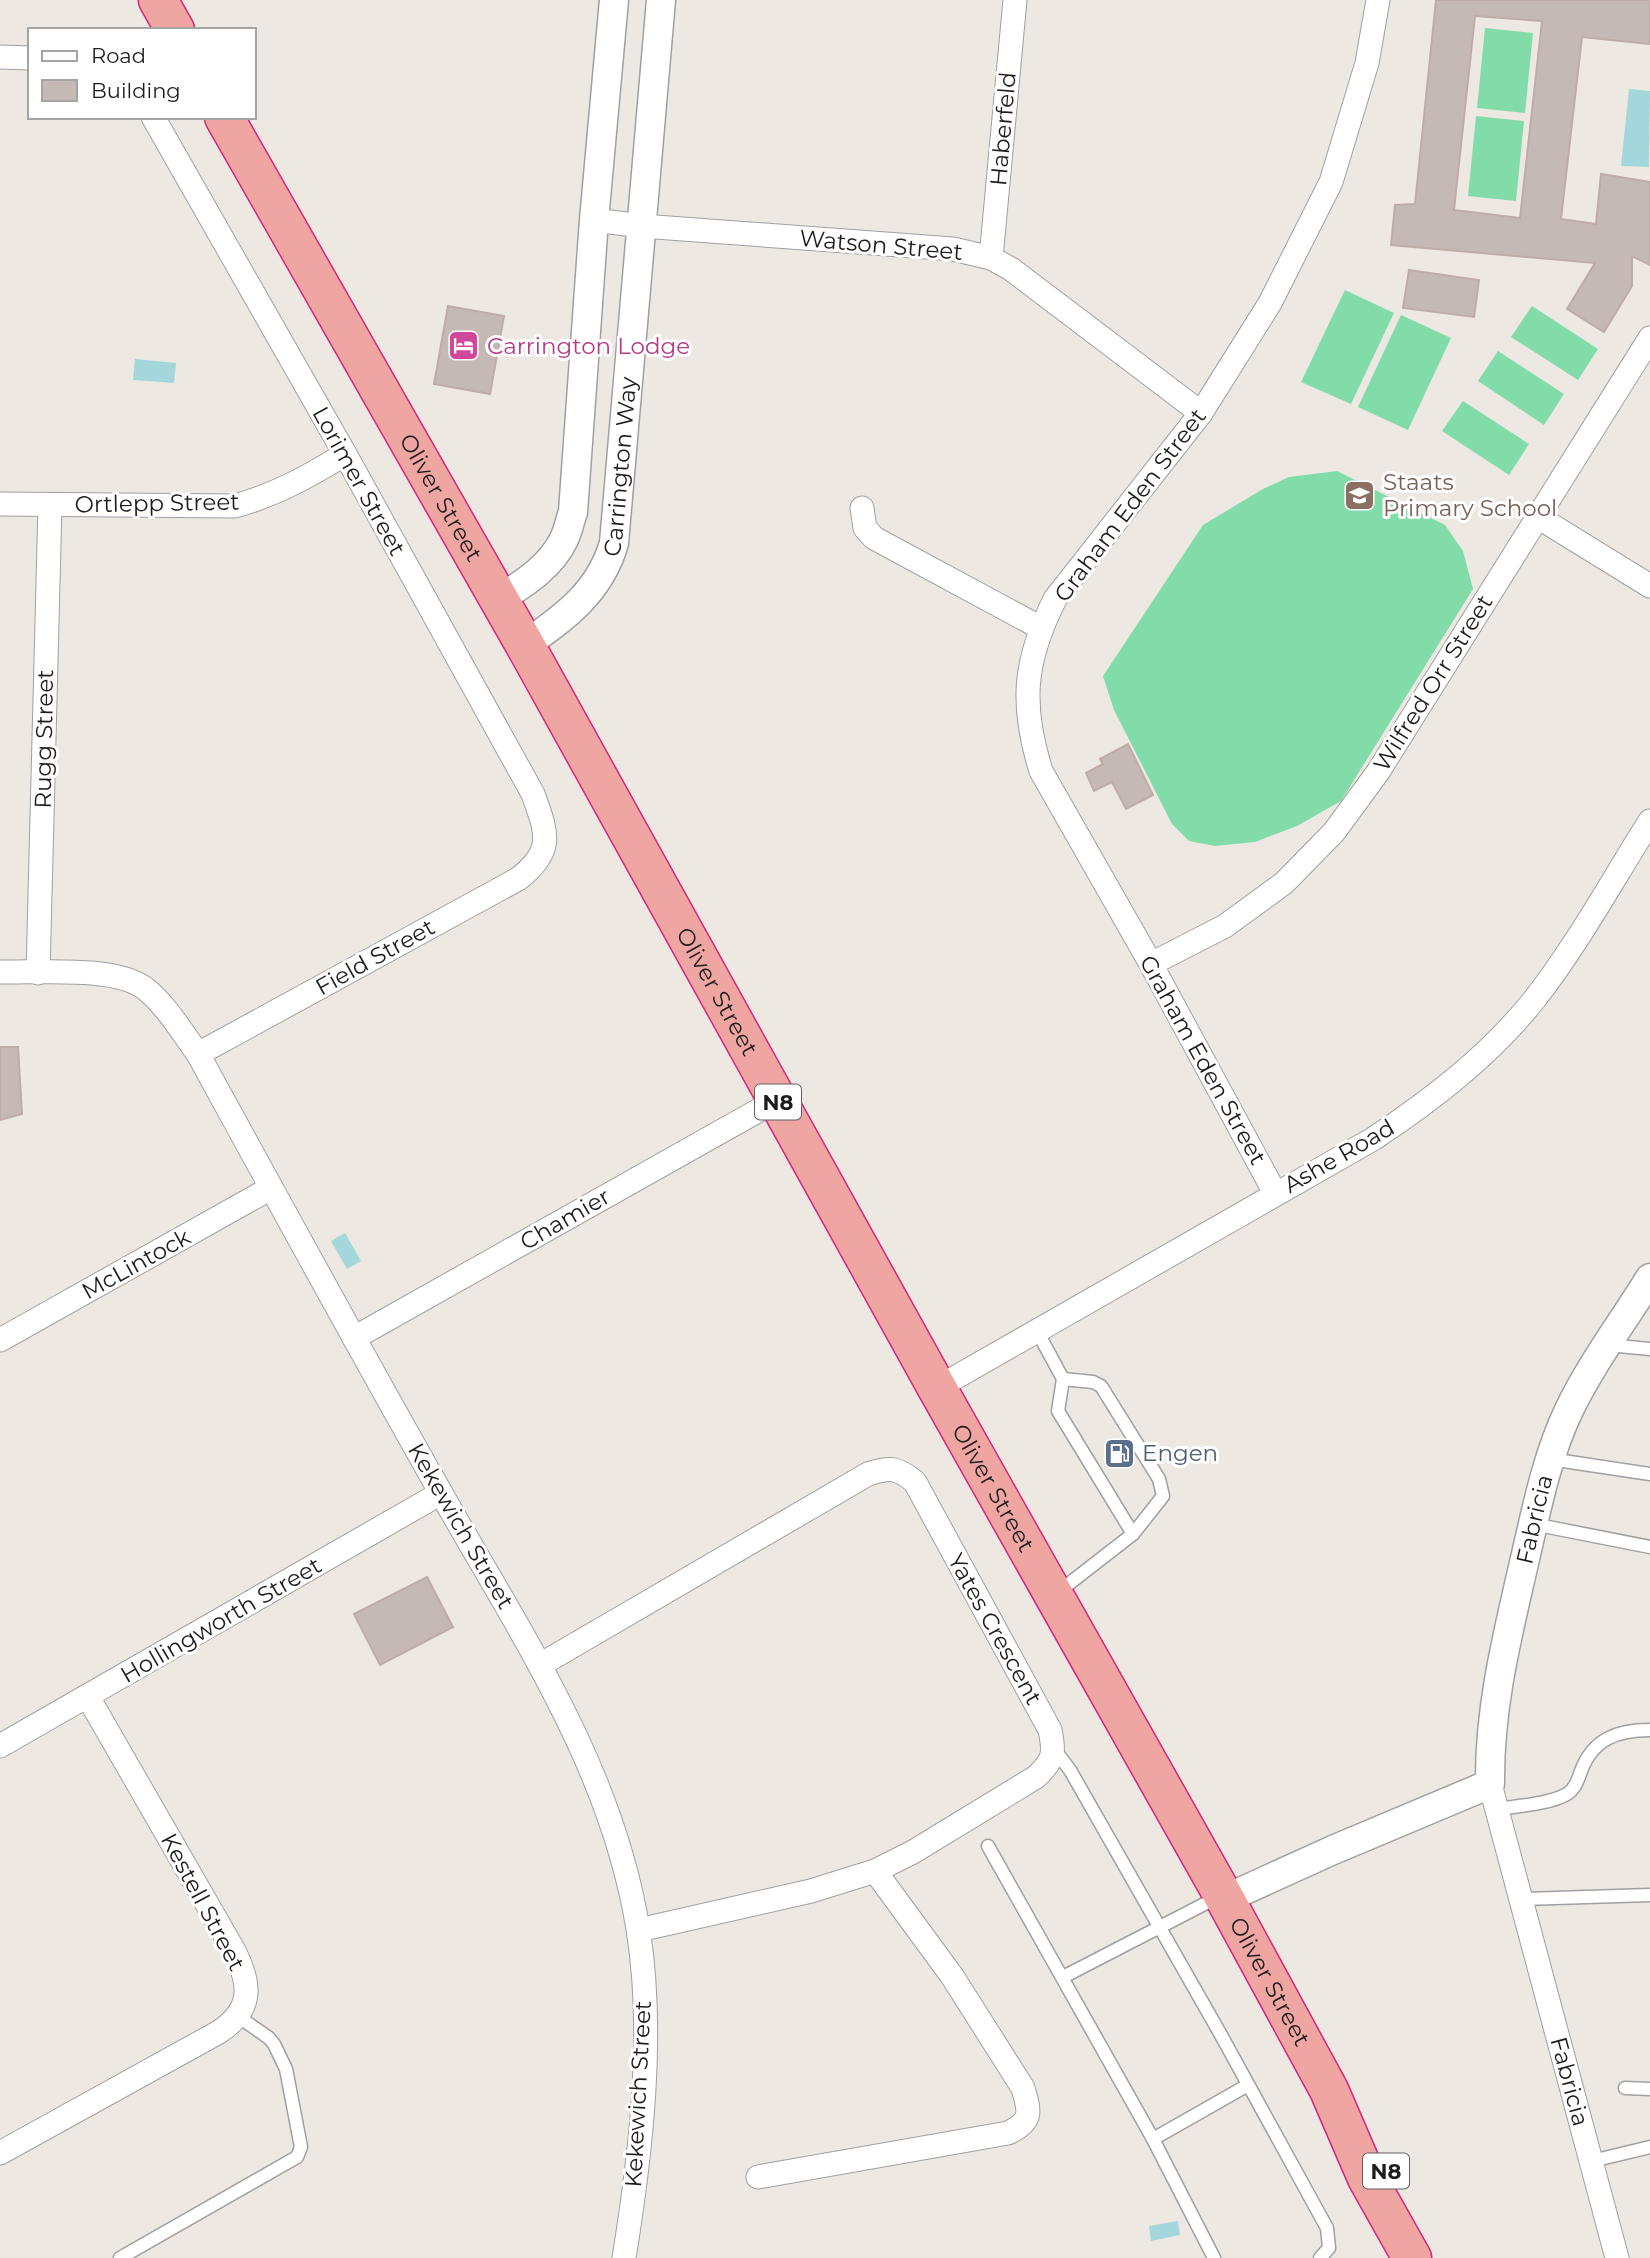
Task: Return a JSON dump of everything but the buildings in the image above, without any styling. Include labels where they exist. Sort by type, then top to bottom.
[{"type":"highway","points":[[158,0],[174,28]]},
{"type":"highway","name":"Oliver Street","points":[[225,119],[525,645],[937,1388],[1224,1897],[1329,2090],[1367,2178],[1412,2258]]},
{"type":"highway","name":"Oliver Street","points":[[1329,2090],[1355,2122],[1437,2258]]},
{"type":"street","name":"Carrington Way","points":[[498,600],[548,563],[564,539],[573,512],[594,219],[614,0]]},
{"type":"street","name":"Carrington Way","points":[[525,645],[566,614],[590,591],[602,575],[614,543],[662,0]]},
{"type":"street","name":"Haberfeld","points":[[991,258],[1014,0]]},
{"type":"street","name":"Graham Eden Street","points":[[1275,1193],[1151,964],[1041,771],[1031,738],[1028,697],[1032,651],[1055,599],[1201,413],[1270,303],[1331,182],[1367,63],[1378,0]]},
{"type":"street","points":[[0,57],[28,58]]},
{"type":"street","name":"Lorimer Street","points":[[154,119],[345,454],[533,794],[547,837],[544,852]]},
{"type":"street","name":"Watson Street","points":[[594,219],[642,226],[953,248],[991,258],[1011,269],[1201,413]]},
{"type":"street","name":"Wilfred Orr Street","points":[[1151,964],[1235,919],[1284,883],[1334,832],[1378,772],[1650,338]]},
{"type":"street","name":"Ortlepp Street","points":[[0,504],[235,506],[270,496],[307,478],[345,454]]},
{"type":"street","name":"Rugg Street","points":[[38,973],[50,505]]},
{"type":"street","points":[[862,508],[865,528],[874,538],[1041,628]]},
{"type":"street","points":[[1538,517],[1650,586]]},
{"type":"street","name":"Ashe Road","points":[[937,1388],[1373,1139],[1458,1077],[1498,1039],[1540,990],[1575,941],[1650,821]]},
{"type":"street","name":"Field Street","points":[[198,1054],[518,879],[533,868],[544,852]]},
{"type":"street","name":"Kekewich Street","points":[[0,972],[103,973],[122,976],[145,988],[159,1001],[198,1054],[581,1743],[610,1815],[624,1861],[639,1930],[645,2046],[636,2173],[624,2258]]},
{"type":"street","name":"Chamier","points":[[354,1338],[777,1100]]},
{"type":"street","name":"McLintock","points":[[0,1340],[271,1188]]},
{"type":"street","name":"Fabricia","points":[[1617,2258],[1494,1796],[1490,1743],[1494,1699],[1550,1459],[1569,1411],[1650,1278]]},
{"type":"street","name":"Yates Crescent","points":[[540,1665],[867,1474],[885,1468],[902,1471],[915,1482],[1050,1730],[1054,1749]]},
{"type":"street","name":"Hollingworth Street","points":[[0,1746],[441,1493]]},
{"type":"street","name":"Kestell Street","points":[[88,1697],[238,1958],[246,1983],[244,2008],[239,2017]]},
{"type":"street","points":[[639,1930],[811,1891],[876,1871],[913,1852],[1026,1784],[1048,1765],[1054,1749]]},
{"type":"street","points":[[1224,1897],[1334,1850],[1494,1796]]},
{"type":"street","points":[[758,2177],[1008,2133],[1022,2126],[1028,2117],[1023,2088],[952,1976],[876,1871]]},
{"type":"street","points":[[0,2153],[219,2032],[239,2017]]},
{"type":"lane","points":[[1037,1331],[1063,1379],[1058,1411],[1133,1534]]},
{"type":"lane","points":[[1608,1345],[1650,1349]]},
{"type":"lane","points":[[1054,1595],[1133,1534],[1163,1496],[1162,1487],[1101,1386],[1093,1382],[1063,1379]]},
{"type":"lane","points":[[1550,1459],[1650,1474]]},
{"type":"lane","points":[[1533,1524],[1650,1547]]},
{"type":"lane","points":[[1494,1796],[1565,1796],[1576,1784],[1592,1749],[1601,1741],[1611,1735],[1632,1730],[1650,1730]]},
{"type":"lane","points":[[1054,1749],[1069,1770],[1159,1927],[1327,2228],[1329,2249],[1320,2258]]},
{"type":"lane","points":[[988,1846],[1153,2139],[1214,2258]]},
{"type":"lane","points":[[1521,1899],[1650,1895]]},
{"type":"lane","points":[[1063,1977],[1224,1897]]},
{"type":"lane","points":[[120,2258],[297,2157],[301,2147],[286,2069],[269,2038],[239,2017]]},
{"type":"lane","points":[[1153,2139],[1248,2085]]},
{"type":"lane","points":[[1625,2088],[1650,2089]]},
{"type":"lane","points":[[1592,2161],[1650,2147]]},
{"type":"green space","points":[[1485,28],[1533,33],[1525,113],[1477,108]]},
{"type":"green space","points":[[1476,116],[1524,121],[1516,201],[1468,196]]},
{"type":"green space","points":[[1345,290],[1394,313],[1351,404],[1301,382]]},
{"type":"green space","points":[[1532,306],[1598,349],[1578,380],[1511,337]]},
{"type":"green space","points":[[1401,315],[1451,338],[1408,430],[1358,407]]},
{"type":"green space","points":[[1498,351],[1564,394],[1544,425],[1478,381]]},
{"type":"green space","points":[[1463,401],[1529,444],[1509,475],[1442,431]]},
{"type":"green space","points":[[1337,471],[1445,525],[1463,551],[1473,589],[1341,801],[1297,826],[1255,842],[1215,846],[1189,841],[1172,824],[1114,710],[1103,676],[1203,525],[1263,489],[1289,477]]},
{"type":"water","points":[[1629,89],[1650,91],[1649,167],[1621,166]]},
{"type":"water","points":[[135,359],[176,363],[174,383],[133,380]]},
{"type":"water","points":[[345,1233],[361,1261],[347,1269],[331,1241]]},
{"type":"water","points":[[1178,2221],[1180,2235],[1151,2241],[1149,2226]]},
{"type":"place","name":"Carrington Lodge","points":[[464,346]]},
{"type":"place","name":"Staats Primary School","points":[[1360,495]]},
{"type":"place","name":"Engen","points":[[1119,1453]]}]
